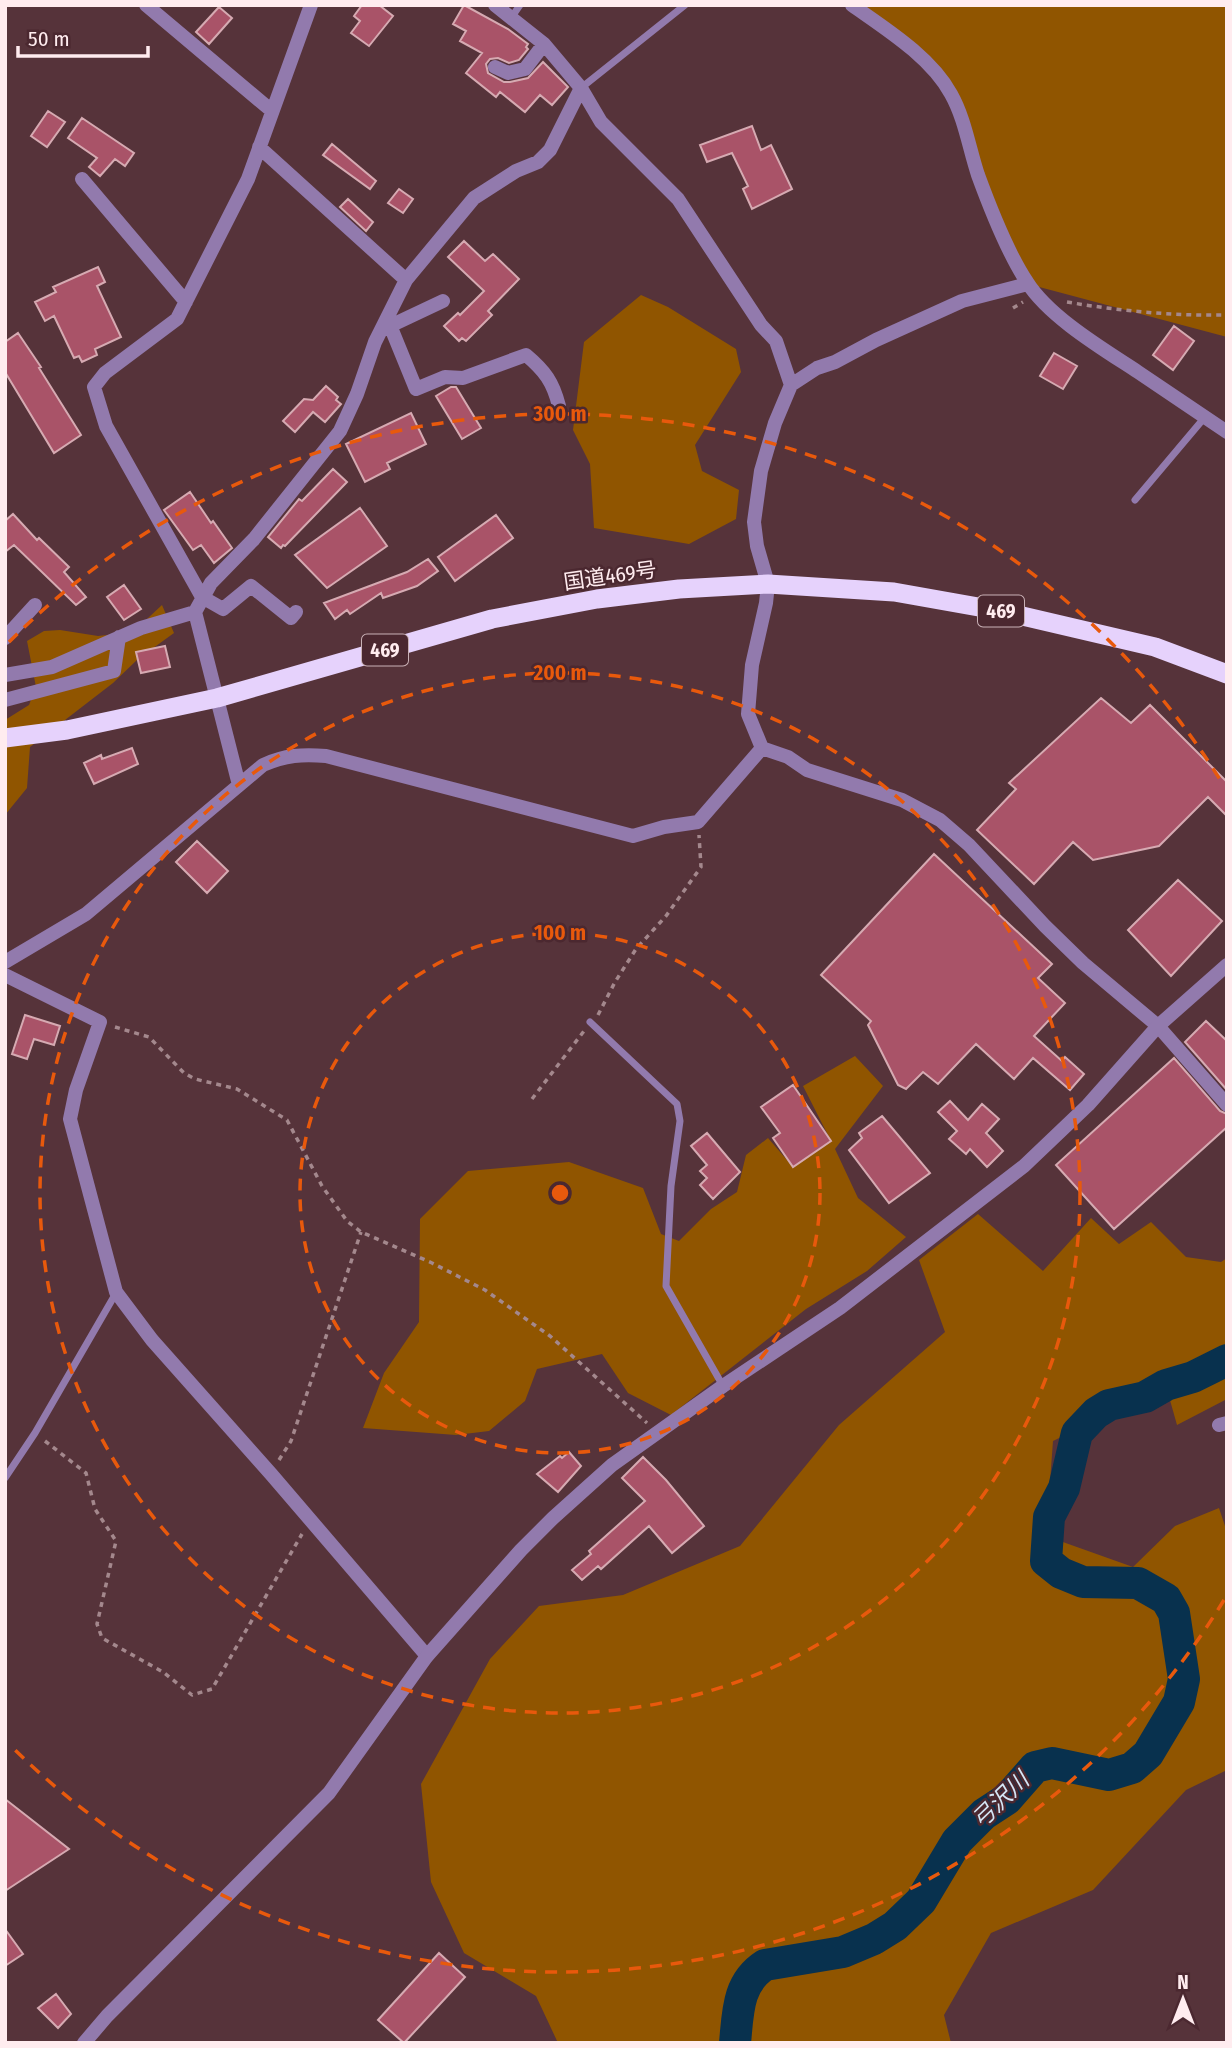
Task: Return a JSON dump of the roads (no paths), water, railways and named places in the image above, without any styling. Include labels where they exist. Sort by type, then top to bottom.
[{"type":"highway","name":"国道469号","points":[[5,738],[67,730],[217,698],[492,619],[597,598],[679,589],[768,584],[894,592],[1001,611],[1155,647],[1227,674]]},
{"type":"street","points":[[146,5],[272,111]]},
{"type":"street","points":[[296,612],[290,618],[251,586],[223,609],[202,597],[106,426],[94,387],[105,373],[177,319],[248,179],[312,5]]},
{"type":"street","points":[[495,5],[516,12],[581,88],[601,122],[678,198],[761,325],[776,341],[791,385]]},
{"type":"street","points":[[852,5],[891,32],[922,59],[950,92],[962,120],[979,176],[1016,264],[1030,290],[1089,340],[1227,432]]},
{"type":"street","points":[[495,67],[508,74],[525,69],[544,44]]},
{"type":"street","points":[[239,785],[195,612],[202,597],[211,583],[254,539],[340,431],[406,280],[425,254],[474,198],[516,171],[538,162],[550,150],[581,88]]},
{"type":"street","points":[[259,147],[406,280]]},
{"type":"street","points":[[82,179],[186,302]]},
{"type":"street","points":[[1030,290],[962,300],[835,362],[817,368],[791,385],[775,423],[761,471],[754,522],[757,546],[768,584],[752,665],[748,714],[762,748],[788,757],[807,770],[902,800],[940,820],[969,845],[1083,963],[1158,1026],[1227,1104]]},
{"type":"street","points":[[388,322],[443,301]]},
{"type":"street","points":[[388,322],[416,389],[445,377],[463,378],[526,355],[538,365],[553,385],[559,406]]},
{"type":"street","points":[[5,638],[35,605]]},
{"type":"street","points":[[5,675],[52,667],[119,637],[195,612]]},
{"type":"street","points":[[5,700],[114,671],[119,637]]},
{"type":"street","points":[[5,962],[86,914],[263,765],[282,756],[303,754],[326,757],[633,836],[664,827],[698,822],[762,748]]},
{"type":"street","points":[[84,2043],[107,2016],[329,1793],[427,1656],[553,1518],[612,1465],[723,1386],[840,1308],[1024,1166],[1088,1105],[1158,1026],[1227,965]]},
{"type":"street","points":[[5,975],[100,1022],[76,1090],[70,1119],[116,1292],[152,1340],[427,1656]]},
{"type":"lane","points":[[581,88],[685,5]]},
{"type":"lane","points":[[1135,500],[1205,417]]},
{"type":"lane","points":[[590,1023],[677,1104],[680,1121],[671,1186],[666,1286],[723,1386]]},
{"type":"lane","points":[[5,1478],[35,1433],[116,1292]]},
{"type":"waterway","name":"弓沢川","points":[[735,2043],[741,1999],[756,1972],[765,1965],[843,1952],[874,1939],[895,1926],[921,1901],[957,1841],[984,1814],[1007,1799],[1035,1767],[1052,1763],[1109,1775],[1132,1768],[1148,1754],[1179,1702],[1184,1679],[1174,1613],[1166,1599],[1138,1583],[1083,1582],[1061,1573],[1046,1561],[1049,1517],[1064,1488],[1077,1433],[1096,1413],[1109,1405],[1145,1397],[1166,1385],[1193,1377],[1227,1360]]}]
